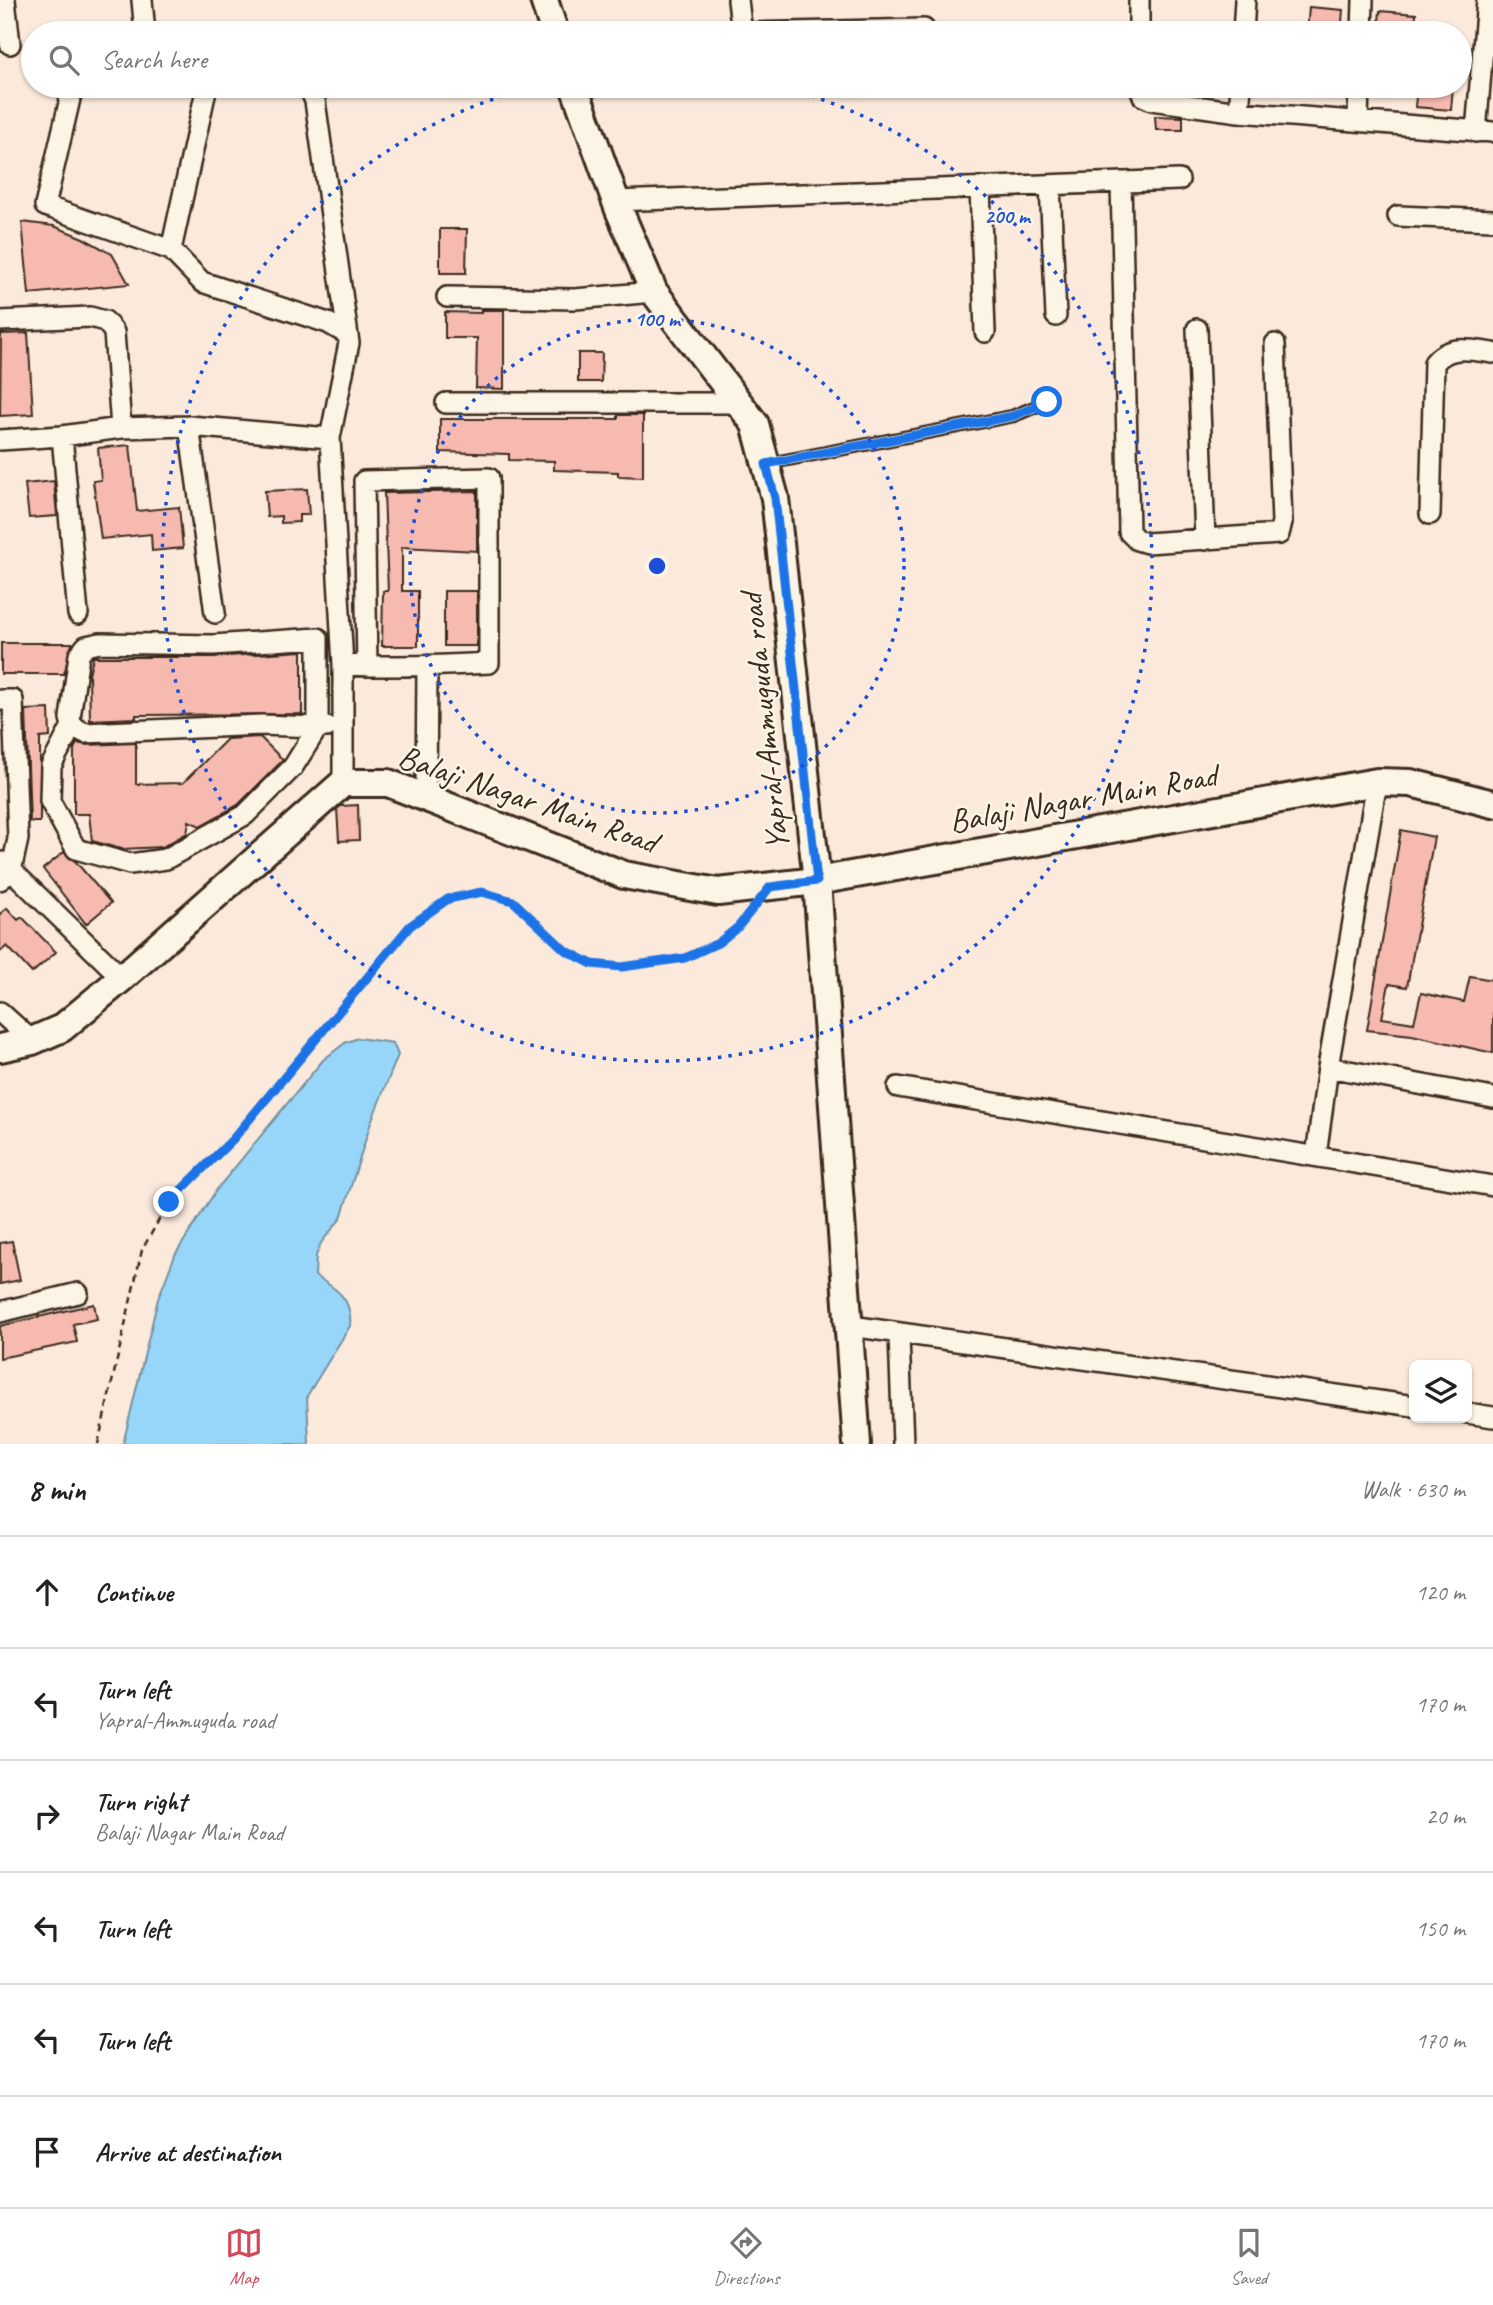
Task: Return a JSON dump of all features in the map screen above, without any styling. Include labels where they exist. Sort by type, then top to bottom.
[{"type":"street","points":[[5,0],[10,44]]},
{"type":"street","points":[[142,0],[144,21]]},
{"type":"street","points":[[544,0],[551,21]]},
{"type":"street","points":[[738,0],[742,21]]},
{"type":"street","points":[[1139,0],[1139,21]]},
{"type":"street","points":[[1244,21],[1245,0]]},
{"type":"street","points":[[1362,21],[1363,0]]},
{"type":"street","points":[[1148,98],[1239,112],[1485,132],[1487,0]]},
{"type":"street","points":[[70,98],[45,206],[171,250],[202,282],[328,323],[347,334]]},
{"type":"street","points":[[171,250],[204,98]]},
{"type":"street","points":[[0,1048],[32,1041],[62,1028],[342,783],[343,665],[330,438],[349,342],[314,98]]},
{"type":"street","name":"Yapral-Ammuguda road","points":[[578,98],[615,201],[654,292],[741,402],[755,424],[775,498],[817,881],[851,1326],[857,1444]]},
{"type":"street","points":[[1239,112],[1240,98]]},
{"type":"street","points":[[1358,120],[1359,98]]},
{"type":"street","points":[[615,201],[1179,180]]},
{"type":"street","points":[[1121,182],[1129,532],[1137,540],[1147,543],[1275,536],[1281,528],[1275,344]]},
{"type":"street","points":[[1049,185],[1056,316]]},
{"type":"street","points":[[980,187],[985,332]]},
{"type":"street","points":[[1398,216],[1493,220]]},
{"type":"street","points":[[447,297],[575,299],[654,292]]},
{"type":"street","points":[[0,321],[90,317],[104,321],[114,332],[121,428]]},
{"type":"street","points":[[1197,329],[1205,540]]},
{"type":"street","points":[[1430,514],[1434,363],[1441,355],[1462,349],[1493,352]]},
{"type":"street","points":[[446,403],[741,402]]},
{"type":"street","points":[[0,440],[62,436],[121,428],[189,426],[330,438]]},
{"type":"street","points":[[189,426],[215,613]]},
{"type":"street","points":[[62,436],[78,614]]},
{"type":"street","points":[[343,665],[367,666],[427,667],[489,663],[489,478],[364,481],[367,666]]},
{"type":"street","points":[[318,638],[318,727],[293,767],[245,815],[166,859],[130,864],[76,849],[50,801],[51,766],[72,726],[70,718],[79,655],[86,646],[100,643],[213,645],[318,638]]},
{"type":"street","points":[[426,796],[427,667]]},
{"type":"street","points":[[0,700],[13,700],[18,839],[4,870],[122,978]]},
{"type":"street","points":[[72,726],[85,733],[261,725],[342,727]]},
{"type":"street","points":[[1316,1156],[1328,1067],[1377,782]]},
{"type":"street","name":"Balaji Nagar Main Road","points":[[342,783],[388,783],[624,875],[718,892],[817,881],[1377,782],[1411,783],[1493,804]]},
{"type":"street","points":[[0,1012],[32,1041]]},
{"type":"street","points":[[1328,1067],[1493,1098]]},
{"type":"street","points":[[898,1087],[1493,1186]]},
{"type":"street","points":[[0,1312],[78,1293]]},
{"type":"street","points":[[851,1326],[1409,1405]]},
{"type":"street","points":[[899,1335],[903,1444]]},
{"type":"street","points":[[1472,1414],[1493,1417]]},
{"type":"lane","points":[[766,464],[1013,416],[1047,402]]},
{"type":"path","points":[[98,1444],[142,1250],[169,1202],[233,1139],[410,926],[448,899],[482,892],[513,901],[565,950],[583,960],[592,964],[622,967],[685,958],[718,943],[738,927],[770,887]]},
{"type":"water","points":[[358,1038],[393,1043],[398,1055],[371,1122],[341,1218],[321,1243],[316,1256],[315,1276],[342,1295],[349,1308],[350,1326],[307,1396],[309,1444],[123,1444],[158,1299],[175,1255],[217,1189],[323,1060],[345,1043]]},
{"type":"building","points":[[1309,7],[1343,10],[1342,21],[1308,21]]},
{"type":"building","points":[[1380,11],[1416,14],[1415,21],[1379,21]]},
{"type":"building","points":[[1416,98],[1452,98],[1451,110],[1415,107]]},
{"type":"building","points":[[1155,116],[1183,117],[1183,130],[1156,130]]},
{"type":"building","points":[[22,222],[54,226],[112,254],[129,284],[29,294]]},
{"type":"building","points":[[440,229],[467,229],[466,273],[440,273]]},
{"type":"building","points":[[481,310],[504,310],[504,389],[476,388],[477,338],[445,338],[445,312],[481,313]]},
{"type":"building","points":[[28,333],[33,414],[0,416],[1,334]]},
{"type":"building","points":[[578,353],[602,353],[601,382],[578,382]]},
{"type":"building","points":[[618,415],[643,415],[643,477],[618,476],[618,472],[554,470],[554,461],[509,460],[509,454],[440,452],[440,419],[618,419]]},
{"type":"building","points":[[130,445],[137,511],[179,507],[183,548],[152,551],[151,534],[101,539],[93,481],[101,480],[98,448]]},
{"type":"building","points":[[54,481],[57,516],[29,518],[25,484]]},
{"type":"building","points":[[307,489],[309,515],[299,515],[299,522],[281,523],[281,516],[267,517],[265,491]]},
{"type":"building","points":[[477,491],[477,551],[402,547],[402,591],[418,591],[418,646],[382,646],[383,591],[388,591],[384,493]]},
{"type":"building","points":[[444,591],[477,591],[477,646],[444,646]]},
{"type":"building","points":[[1,643],[72,644],[64,674],[1,674]]},
{"type":"building","points":[[302,651],[302,714],[136,715],[136,718],[90,720],[89,674],[93,657],[214,657]]},
{"type":"building","points":[[49,709],[50,737],[40,738],[40,822],[30,822],[26,710]]},
{"type":"building","points":[[260,737],[283,760],[238,805],[200,826],[189,821],[187,833],[162,847],[122,849],[92,841],[89,814],[74,814],[74,749],[77,743],[136,743],[136,784],[183,783],[227,739]]},
{"type":"building","points":[[358,805],[359,840],[339,841],[337,809],[341,806]]},
{"type":"building","points":[[1401,830],[1434,837],[1407,987],[1389,984],[1382,1018],[1414,1023],[1421,993],[1464,1002],[1470,976],[1493,980],[1493,1053],[1412,1035],[1367,1030]]},
{"type":"building","points":[[64,852],[111,903],[86,924],[43,869]]},
{"type":"building","points":[[7,908],[18,920],[22,917],[56,952],[32,973],[7,946],[0,952],[0,914]]},
{"type":"building","points":[[12,1241],[20,1280],[0,1284],[0,1243]]},
{"type":"building","points":[[94,1304],[97,1319],[73,1324],[77,1342],[0,1358],[0,1326]]},
{"type":"route","points":[[169,1202],[233,1139],[410,926],[448,899],[482,892],[513,901],[565,950],[592,964],[622,967],[685,958],[718,943],[738,927],[770,887],[817,881],[775,498],[766,464],[1013,416],[1047,402]]}]
